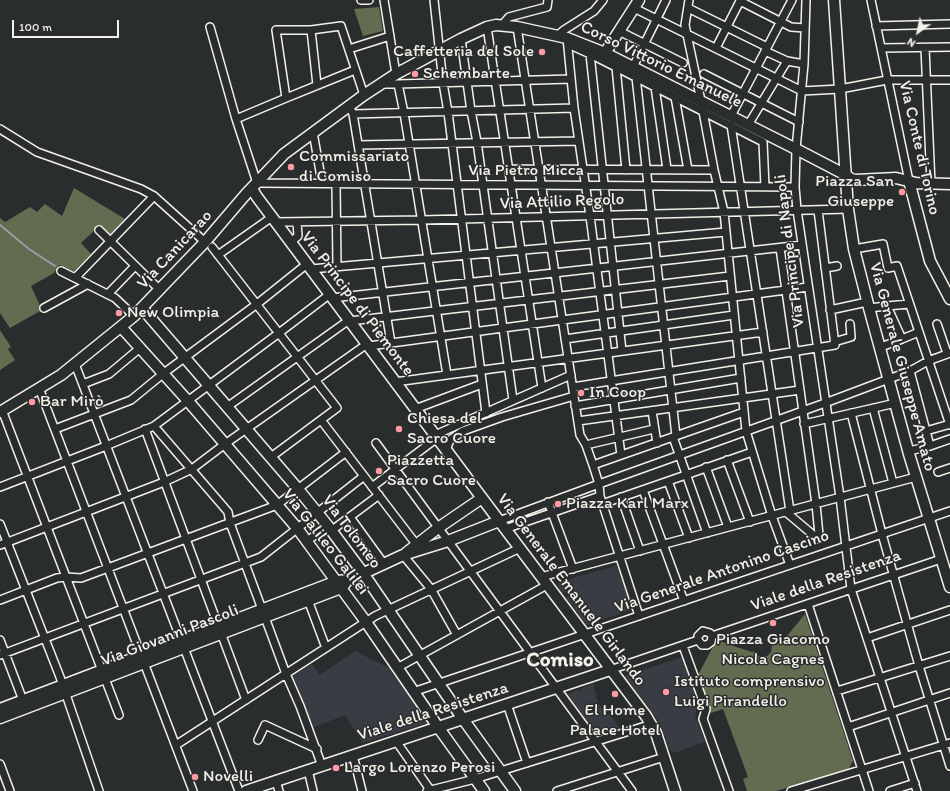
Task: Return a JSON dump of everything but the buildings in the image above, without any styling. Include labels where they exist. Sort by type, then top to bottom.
[{"type":"street","points":[[361,0],[369,0]]},
{"type":"street","points":[[384,0],[396,74]]},
{"type":"street","points":[[434,0],[439,51],[462,219],[485,410]]},
{"type":"street","points":[[502,25],[508,16],[547,7],[548,0]]},
{"type":"street","points":[[557,36],[594,11],[603,0]]},
{"type":"street","points":[[633,67],[666,0]]},
{"type":"street","points":[[780,248],[816,504],[819,534],[818,539],[788,512],[776,420],[731,121],[743,93],[792,0]]},
{"type":"street","name":"Via Principe di Napoli","points":[[806,0],[804,64],[794,187],[797,210],[840,497],[851,589],[917,791]]},
{"type":"street","name":"Via Generale Giuseppe Amato","points":[[834,0],[848,209],[854,249],[916,477],[929,518],[946,557],[950,587]]},
{"type":"street","name":"Via Conte di Torino","points":[[871,0],[909,181],[930,260],[950,299]]},
{"type":"street","points":[[716,48],[740,1],[791,26],[805,28]]},
{"type":"street","points":[[605,53],[637,4],[656,19],[802,91],[840,89],[887,80],[950,80]]},
{"type":"street","points":[[700,96],[685,25],[688,4],[787,61],[804,64]]},
{"type":"street","points":[[876,26],[950,24]]},
{"type":"street","name":"Corso Vittorio Emanuele","points":[[255,186],[284,154],[313,132],[351,110],[364,95],[380,84],[461,39],[487,27],[502,25],[557,36],[605,53],[731,121],[748,125],[846,175],[851,179],[896,178],[931,184],[950,184]]},
{"type":"street","points":[[286,98],[276,30],[311,30],[341,26],[364,95]]},
{"type":"street","points":[[210,27],[255,186]]},
{"type":"street","points":[[487,27],[541,386]]},
{"type":"street","points":[[517,27],[580,435],[593,465],[599,484],[602,504],[639,616]]},
{"type":"street","points":[[311,30],[318,85]]},
{"type":"street","points":[[619,31],[683,63]]},
{"type":"street","points":[[349,49],[390,36]]},
{"type":"street","points":[[461,39],[488,219],[512,398]]},
{"type":"street","points":[[568,41],[590,54],[675,97],[731,121],[763,142],[765,187]]},
{"type":"street","points":[[568,41],[574,108],[622,455]]},
{"type":"street","points":[[881,48],[950,47]]},
{"type":"street","points":[[925,48],[931,184]]},
{"type":"street","points":[[590,54],[622,351]]},
{"type":"street","points":[[748,125],[787,61]]},
{"type":"street","points":[[616,67],[626,170]]},
{"type":"street","points":[[236,120],[355,70]]},
{"type":"street","points":[[704,74],[799,122]]},
{"type":"street","points":[[636,77],[671,389],[674,436],[679,455],[707,533]]},
{"type":"street","points":[[380,84],[571,79]]},
{"type":"street","points":[[398,84],[447,375]]},
{"type":"street","points":[[655,87],[667,170]]},
{"type":"street","points":[[675,97],[688,170]]},
{"type":"street","points":[[391,343],[351,110],[404,113],[574,108]]},
{"type":"street","points":[[702,108],[724,212],[746,431],[772,516],[790,565]]},
{"type":"street","points":[[0,129],[37,152],[141,189],[154,196],[218,255],[337,408],[271,457]]},
{"type":"street","points":[[313,132],[322,184]]},
{"type":"street","points":[[358,144],[579,141]]},
{"type":"street","points":[[508,169],[714,170]]},
{"type":"street","points":[[336,184],[337,266]]},
{"type":"street","name":"Via Pietro Micca","points":[[255,186],[336,184],[794,187]]},
{"type":"street","name":"Via Principe di Piemonte","points":[[255,186],[274,219],[436,437]]},
{"type":"street","name":"Via Canicarao","points":[[1,411],[75,364],[134,316],[208,245],[246,194],[255,186]]},
{"type":"street","points":[[75,278],[154,196]]},
{"type":"street","name":"Via Attilio Regolo","points":[[274,219],[297,222],[337,222],[848,209]]},
{"type":"street","points":[[573,387],[794,353],[835,345],[818,210]]},
{"type":"street","points":[[218,255],[274,219]]},
{"type":"street","points":[[291,242],[298,236],[297,222]]},
{"type":"street","points":[[99,230],[160,290]]},
{"type":"street","points":[[55,429],[131,400],[309,266],[337,266],[378,263],[726,232]]},
{"type":"street","points":[[854,249],[883,244],[888,268],[897,266],[949,423],[926,431]]},
{"type":"street","points":[[0,487],[154,426],[331,296],[383,292],[802,245]]},
{"type":"street","points":[[108,294],[136,266]]},
{"type":"street","points":[[825,268],[837,266]]},
{"type":"street","points":[[61,271],[115,298],[134,316]]},
{"type":"street","points":[[227,407],[350,320],[500,304],[730,276]]},
{"type":"street","points":[[44,308],[88,284]]},
{"type":"street","points":[[4,543],[164,482],[192,469],[224,444],[368,345],[441,337],[808,287]]},
{"type":"street","points":[[830,310],[868,305],[887,306],[909,304]]},
{"type":"street","points":[[887,306],[902,339]]},
{"type":"street","name":"Via Tolomeo","points":[[142,308],[271,457],[330,528],[515,791]]},
{"type":"street","points":[[565,339],[734,315]]},
{"type":"street","points":[[834,342],[851,337],[850,324]]},
{"type":"street","points":[[502,525],[548,502],[826,403],[910,371],[928,361],[949,353],[937,324]]},
{"type":"street","name":"Via Galileo Galilei","points":[[121,327],[188,400],[297,528],[339,584],[413,692],[484,791]]},
{"type":"street","points":[[396,382],[763,332]]},
{"type":"street","points":[[881,348],[919,332]]},
{"type":"street","points":[[82,384],[109,374],[140,348]]},
{"type":"street","points":[[75,364],[240,791]]},
{"type":"street","points":[[910,371],[930,446]]},
{"type":"street","points":[[372,487],[436,437],[485,410],[571,375]]},
{"type":"street","points":[[575,406],[741,378]]},
{"type":"street","points":[[415,409],[482,384]]},
{"type":"street","points":[[39,388],[193,791]]},
{"type":"street","points":[[578,421],[800,390]]},
{"type":"street","points":[[446,450],[450,440],[463,431],[502,417],[574,396]]},
{"type":"street","points":[[804,424],[896,402]]},
{"type":"street","points":[[873,408],[893,483]]},
{"type":"street","points":[[1,411],[28,476],[119,715]]},
{"type":"street","points":[[652,411],[657,443]]},
{"type":"street","points":[[593,465],[744,412]]},
{"type":"street","points":[[851,413],[870,490],[907,624],[930,700],[947,744],[950,766]]},
{"type":"street","points":[[321,420],[372,487],[423,544]]},
{"type":"street","points":[[154,426],[228,512],[230,523],[263,613],[317,749],[322,766]]},
{"type":"street","points":[[145,429],[246,700]]},
{"type":"street","points":[[586,446],[654,429]]},
{"type":"street","name":"Via Generale Emanuele Girlando","points":[[436,437],[652,724],[675,791]]},
{"type":"street","points":[[909,451],[950,439]]},
{"type":"street","points":[[376,443],[632,791]]},
{"type":"street","points":[[0,600],[56,578],[81,578],[277,505],[346,452]]},
{"type":"street","points":[[602,504],[752,452]]},
{"type":"street","points":[[727,460],[750,522]]},
{"type":"street","points":[[706,468],[728,528]]},
{"type":"street","points":[[938,472],[950,468]]},
{"type":"street","points":[[2,654],[261,556],[364,476]]},
{"type":"street","points":[[397,668],[500,611],[544,581],[573,569],[916,477]]},
{"type":"street","points":[[668,481],[689,538]]},
{"type":"street","points":[[643,490],[684,601]]},
{"type":"street","points":[[307,541],[350,516],[379,495]]},
{"type":"street","points":[[502,525],[553,515],[600,496]]},
{"type":"street","points":[[621,497],[640,551]]},
{"type":"street","points":[[457,635],[431,589],[403,555],[423,544],[438,528],[482,498]]},
{"type":"street","points":[[548,502],[573,569]]},
{"type":"street","name":"Via Generale Antonino Cascino","points":[[413,692],[950,511]]},
{"type":"street","points":[[350,516],[384,564]]},
{"type":"street","points":[[0,524],[4,543],[26,590],[45,638],[99,791]]},
{"type":"street","name":"Via Giovanni Pascoli","points":[[0,709],[24,704],[339,584],[403,555],[423,544],[448,541],[502,525]]},
{"type":"street","points":[[176,745],[388,609],[520,548]]},
{"type":"street","name":"Viale della Resistenza","points":[[712,636],[946,557]]},
{"type":"street","name":"Via Giovanni Pascoli","points":[[263,613],[308,600],[339,584]]},
{"type":"street","points":[[308,600],[326,648]]},
{"type":"street","points":[[808,604],[869,791]]},
{"type":"street","points":[[867,638],[950,610]]},
{"type":"street","name":"Viale della Resistenza","points":[[698,640],[698,636],[703,631],[710,633],[712,636]]},
{"type":"street","name":"Viale della Resistenza","points":[[698,640],[702,645],[707,645],[711,642],[712,636]]},
{"type":"street","points":[[0,640],[2,654],[24,704]]},
{"type":"street","name":"Viale della Resistenza","points":[[246,791],[278,786],[308,770],[698,640]]},
{"type":"street","points":[[683,646],[706,709],[703,719],[729,791]]},
{"type":"street","points":[[836,691],[950,656]]},
{"type":"street","points":[[848,727],[950,693]]},
{"type":"street","name":"Via Giovanni Pascoli","points":[[0,718],[24,704]]},
{"type":"street","points":[[507,704],[526,763]]},
{"type":"street","points":[[396,741],[430,791],[475,779],[652,724]]},
{"type":"street","points":[[258,740],[265,725],[317,749]]},
{"type":"street","points":[[791,791],[947,744]]},
{"type":"street","points":[[353,756],[362,791]]},
{"type":"street","points":[[557,791],[664,757]]},
{"type":"street","points":[[0,764],[10,791]]},
{"type":"street","points":[[308,770],[313,791]]},
{"type":"street","points":[[890,791],[915,783]]},
{"type":"shaded area","points":[[616,566],[633,609],[587,625],[566,598],[569,595],[567,592],[562,593],[558,582]]},
{"type":"shaded area","points":[[355,651],[389,668],[427,723],[363,743],[345,715],[312,728],[291,677],[312,664],[320,675]]},
{"type":"shaded area","name":"Istituto comprensivo Luigi Pirandello","points":[[683,657],[701,707],[697,708],[695,716],[705,742],[674,753],[669,749],[657,719],[625,677],[626,675]]},
{"type":"shaded area","points":[[593,683],[598,703],[606,714],[610,714],[620,729],[598,737],[568,694],[578,690],[580,692],[580,689]]},
{"type":"green space","points":[[379,7],[383,31],[363,36],[354,9]]},
{"type":"green space","points":[[74,188],[125,219],[108,237],[97,228],[81,243],[91,254],[74,271],[59,265],[54,273],[31,286],[42,310],[10,328],[0,313],[0,218],[5,222],[30,207],[37,212],[45,204],[62,216]]},
{"type":"green space","points":[[0,330],[11,347],[8,349],[15,360],[0,370]]},
{"type":"green space","points":[[805,614],[853,761],[848,770],[776,791],[747,791],[743,779],[748,777],[723,709],[711,713],[698,675],[717,639],[727,644],[752,652],[754,651],[759,656],[767,656],[771,652],[772,645],[782,642]]},
{"type":"waterway","points":[[0,225],[29,249],[55,266]]},
{"type":"place","name":"Caffetteria del Sole","points":[[542,52]]},
{"type":"place","name":"Schembarte","points":[[415,74]]},
{"type":"place","name":"Commissariato di Comiso","points":[[291,167]]},
{"type":"place","name":"Piazza San Giuseppe","points":[[902,192]]},
{"type":"place","name":"New Olimpia","points":[[119,313]]},
{"type":"place","name":"In Coop","points":[[581,393]]},
{"type":"place","name":"Bar Mirò","points":[[32,402]]},
{"type":"place","name":"Chiesa del Sacro Cuore","points":[[399,429]]},
{"type":"place","name":"Piazzetta Sacro Cuore","points":[[379,471]]},
{"type":"place","name":"Piazza Karl Marx","points":[[558,504]]},
{"type":"place","name":"Piazza Giacomo Nicola Cagnes","points":[[773,623]]},
{"type":"place","name":"Istituto comprensivo Luigi Pirandello","points":[[666,692]]},
{"type":"place","name":"El Home Palace Hotel","points":[[615,694]]},
{"type":"place","name":"Largo Lorenzo Perosi","points":[[336,768]]},
{"type":"place","name":"Novelli","points":[[195,777]]},
{"type":"district","name":"Comiso","points":[[560,661]]}]
